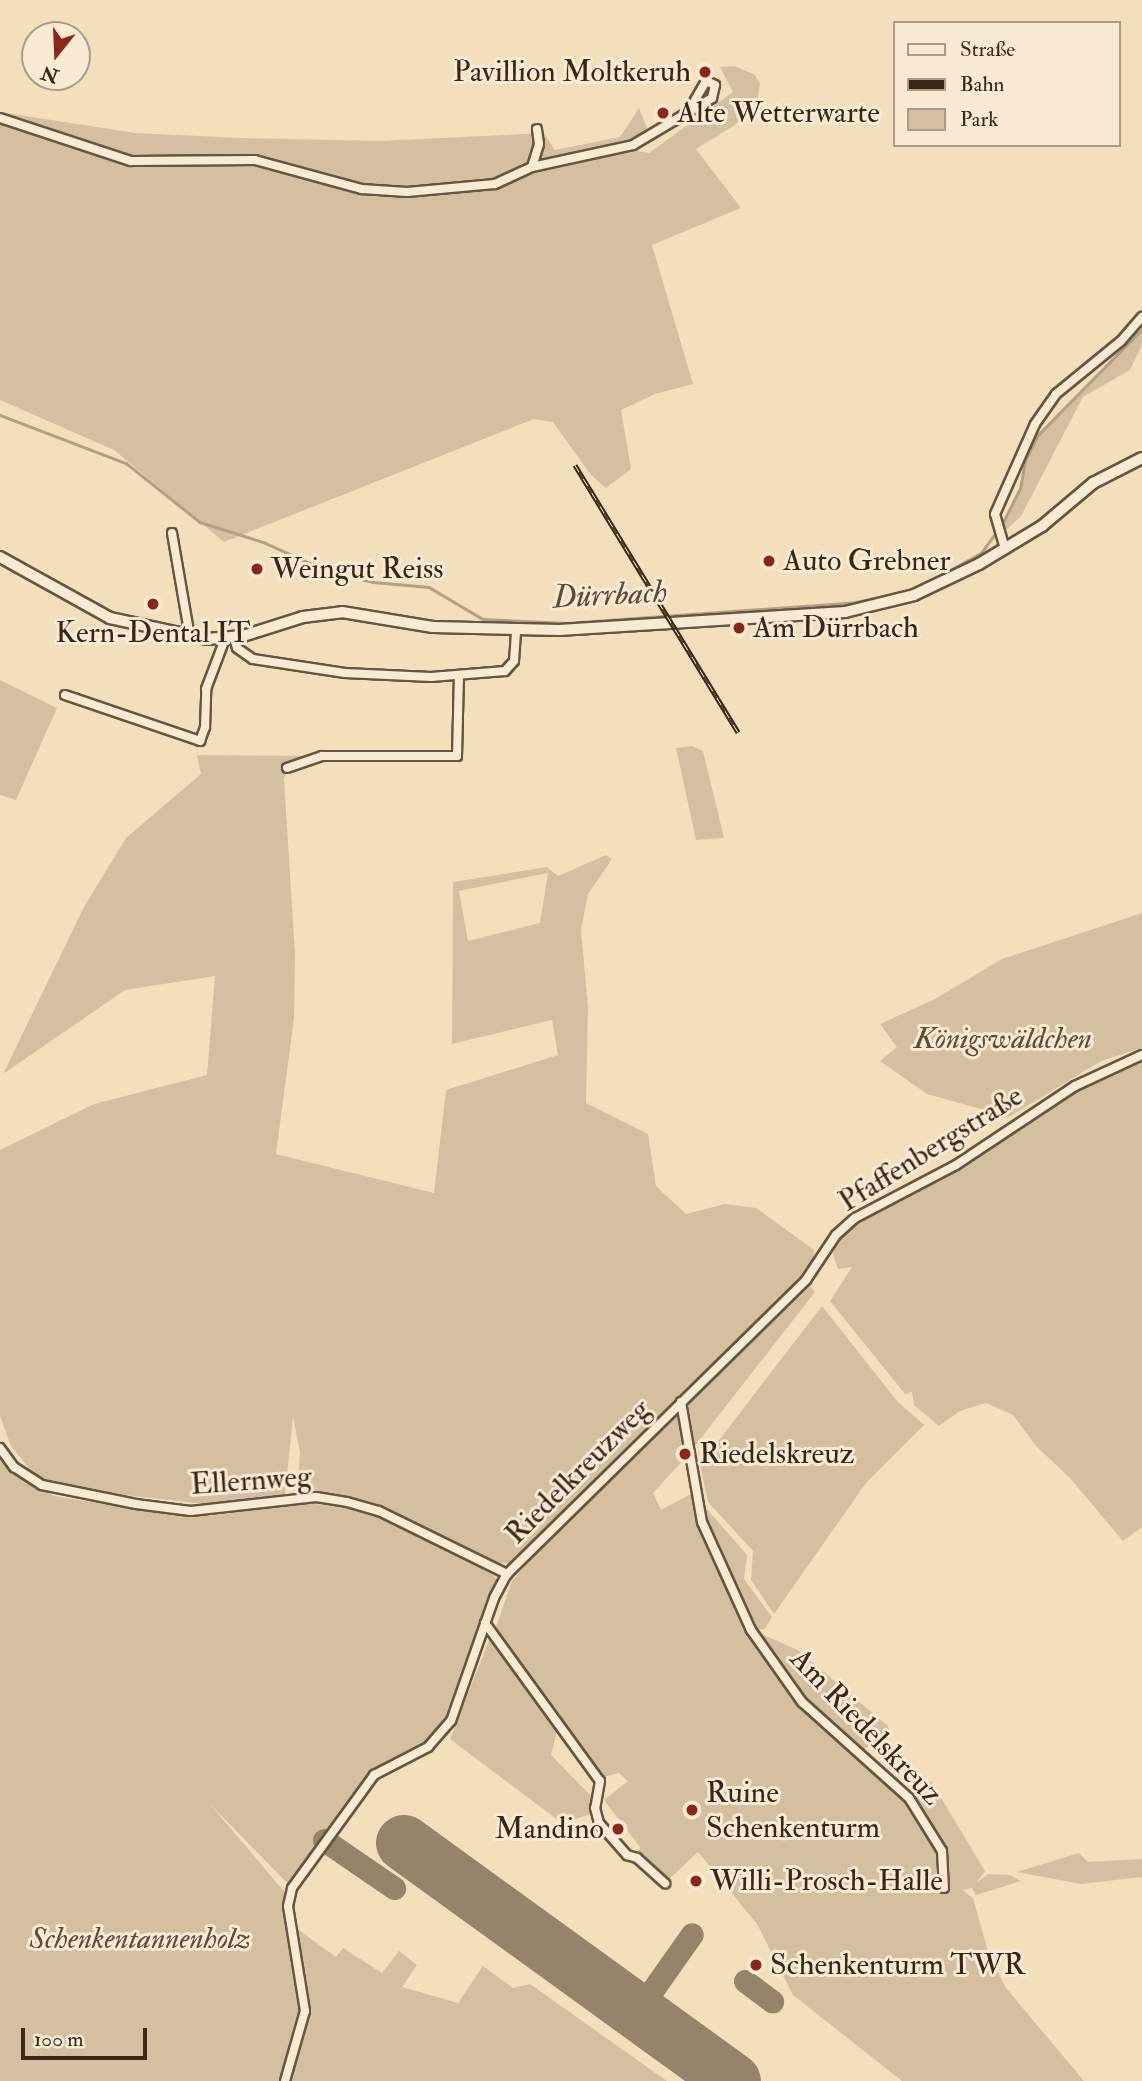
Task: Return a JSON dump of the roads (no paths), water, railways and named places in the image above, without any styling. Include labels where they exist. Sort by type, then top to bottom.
[{"type":"street","points":[[0,118],[131,161],[256,160],[384,192],[450,191],[495,184],[532,167],[633,145],[690,110]]},
{"type":"street","points":[[532,167],[540,144],[537,129]]},
{"type":"street","points":[[1005,549],[995,514],[1043,409],[1142,317]]},
{"type":"street","points":[[0,557],[110,618],[190,637],[229,638],[303,617],[342,612],[433,627],[606,629],[859,610],[914,595],[1005,549],[1094,483],[1142,458]]},
{"type":"street","points":[[172,533],[190,637]]},
{"type":"street","points":[[229,638],[237,648],[253,659],[345,673],[460,676],[510,668],[516,629]]},
{"type":"street","points":[[65,695],[200,741],[205,727],[206,690],[229,638]]},
{"type":"street","points":[[287,768],[322,756],[457,756],[460,676]]},
{"type":"street","name":"Pfaffenbergstraße","points":[[681,1402],[806,1280],[836,1235],[855,1218],[956,1166],[1075,1086],[1142,1055]]},
{"type":"street","name":"Riedelkreuzweg","points":[[507,1574],[681,1402]]},
{"type":"street","name":"Am Riedelskreuz","points":[[681,1402],[702,1522],[751,1630],[802,1702],[909,1798],[942,1851],[944,1888]]},
{"type":"street","name":"Ellernweg","points":[[0,1448],[14,1467],[42,1486],[136,1504],[191,1511],[316,1497],[347,1502],[379,1511],[507,1574]]},
{"type":"street","points":[[285,2081],[305,2011],[288,1906],[292,1888],[374,1775],[428,1747],[451,1721],[485,1623],[507,1574]]},
{"type":"street","points":[[485,1623],[600,1781],[595,1808],[599,1823],[627,1855],[637,1858],[665,1883]]},
{"type":"waterway","name":"Dürrbach","points":[[1002,524],[1020,489],[1025,460],[1038,435],[1142,329]]},
{"type":"waterway","name":"Dürrbach","points":[[0,415],[126,463],[200,522],[263,542],[325,570],[373,582],[429,587],[483,619],[566,623],[856,602],[916,589],[981,553],[998,530]]},
{"type":"railway","points":[[575,465],[738,732]]},
{"type":"place","name":"Pavillion Moltkeruh","points":[[705,72]]},
{"type":"place","name":"Alte Wetterwarte","points":[[663,113]]},
{"type":"place","name":"Auto Grebner","points":[[769,561]]},
{"type":"place","name":"Weingut Reiss","points":[[257,569]]},
{"type":"place","name":"Kern-Dental IT","points":[[153,604]]},
{"type":"place","name":"Am Dürrbach","points":[[739,628]]},
{"type":"place","name":"Riedelskreuz","points":[[685,1454]]},
{"type":"place","name":"Ruine Schenkenturm","points":[[692,1810]]},
{"type":"place","name":"Mandino","points":[[618,1829]]},
{"type":"place","name":"Willi-Prosch-Halle","points":[[696,1881]]},
{"type":"place","name":"Schenkenturm TWR","points":[[756,1965]]},
{"type":"park label","name":"Königswäldchen","points":[[1003,1039]]},
{"type":"park label","name":"Schenkentannenholz","points":[[140,1939]]}]
